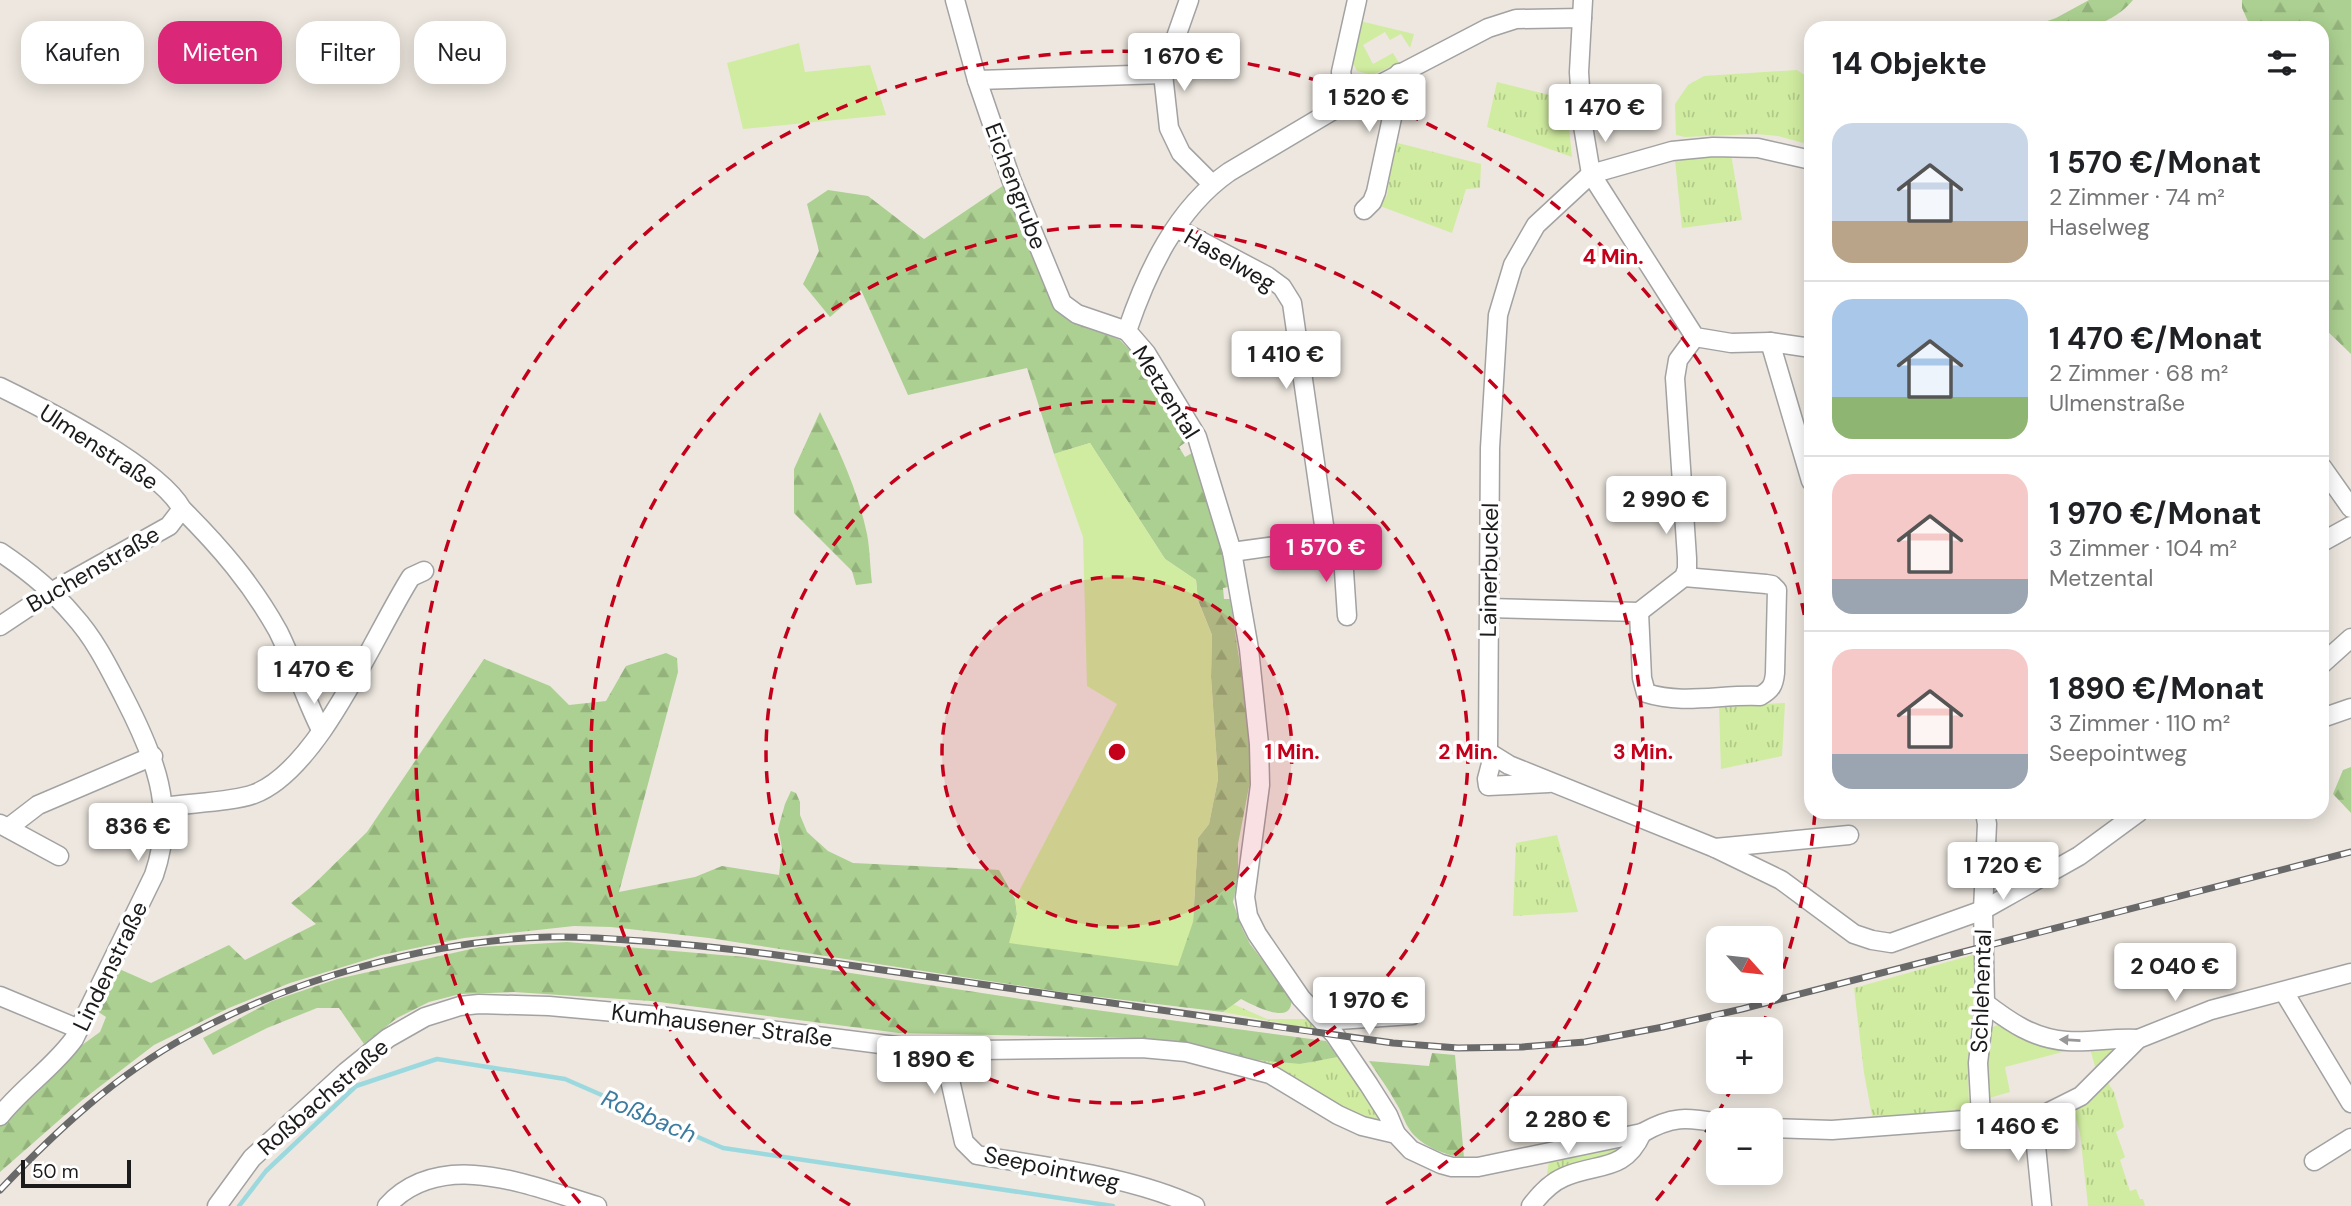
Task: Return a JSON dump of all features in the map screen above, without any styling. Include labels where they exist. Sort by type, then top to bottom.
[{"type":"street","name":"Eichengrube","points":[[955,0],[977,80],[1011,179],[1062,303],[1077,314],[1126,331]]},
{"type":"street","points":[[1189,0],[1163,74],[1168,128],[1181,153],[1212,184]]},
{"type":"street","points":[[1352,99],[1344,86],[1341,72],[1357,0]]},
{"type":"street","points":[[1583,9],[1579,72],[1582,120],[1591,174],[1695,337],[1731,343],[1770,342],[1804,347]]},
{"type":"street","name":"Metzental","points":[[1396,1134],[1388,1115],[1369,1085],[1323,1021],[1301,998],[1257,934],[1248,916],[1245,897],[1260,785],[1259,744],[1248,649],[1232,552],[1197,437],[1146,353],[1126,331],[1140,291],[1159,252],[1212,184],[1352,99],[1488,28],[1516,19],[1583,9]]},
{"type":"street","points":[[977,80],[1163,74]]},
{"type":"street","points":[[1364,209],[1372,202],[1376,191],[1399,74]]},
{"type":"street","points":[[1591,174],[1672,151],[1713,147],[1758,148],[1804,158]]},
{"type":"street","name":"Lainerbuckel","points":[[1553,783],[1488,786],[1487,779],[1493,756],[1488,752],[1487,746],[1490,448],[1498,315],[1513,265],[1536,225],[1591,174]]},
{"type":"street","name":"Haselweg","points":[[1176,228],[1267,276],[1282,287],[1292,303],[1326,538],[1338,546],[1343,556],[1348,616]]},
{"type":"street","points":[[1489,608],[1639,612],[1684,577],[1687,558],[1675,378],[1678,360],[1695,337]]},
{"type":"street","points":[[1770,342],[1804,457]]},
{"type":"street","name":"Ulmenstraße","points":[[0,387],[40,407],[145,472],[173,496],[182,509],[217,543],[240,570],[279,634],[321,730]]},
{"type":"street","points":[[2329,477],[2351,508]]},
{"type":"street","name":"Buchenstraße","points":[[0,626],[51,592],[169,526],[182,509]]},
{"type":"street","points":[[2329,538],[2351,526]]},
{"type":"street","points":[[1232,552],[1326,538]]},
{"type":"street","name":"Lindenstraße","points":[[0,552],[51,592],[73,614],[104,658],[153,756],[164,807],[162,850],[154,875],[79,1030],[62,1055],[26,1087],[0,1116]]},
{"type":"street","points":[[164,807],[251,795],[290,770],[350,687],[411,577],[424,571]]},
{"type":"street","points":[[1639,612],[1642,678],[1646,694],[1661,698],[1679,698],[1760,696],[1769,691],[1774,684],[1775,673],[1777,590],[1766,583],[1684,577]]},
{"type":"street","points":[[2329,658],[2351,638]]},
{"type":"street","points":[[2329,716],[2351,708]]},
{"type":"street","points":[[59,856],[4,826],[38,805],[153,756]]},
{"type":"street","points":[[1493,756],[1715,848],[1781,880],[1845,928],[1872,940],[1891,943],[1983,910],[2079,856],[2129,819]]},
{"type":"street","name":"Schlehental","points":[[1981,1117],[1978,1063],[1985,1003],[1983,910],[1988,819]]},
{"type":"street","points":[[1715,848],[1849,835]]},
{"type":"street","points":[[1985,1003],[2017,1027],[2042,1037],[2067,1041],[2138,1039],[2211,1010],[2351,973]]},
{"type":"street","points":[[2284,992],[2351,1103]]},
{"type":"street","points":[[0,996],[79,1030]]},
{"type":"street","name":"Roßbachstraße","points":[[217,1206],[252,1158],[299,1115],[388,1038],[425,1017],[460,1006],[479,1004],[572,1008]]},
{"type":"street","name":"Kumhausener Straße","points":[[572,1008],[659,1016],[872,1044],[943,1049],[1142,1048],[1186,1052],[1270,1074],[1338,1115],[1362,1126],[1396,1134],[1411,1150],[1451,1167],[1478,1167],[1642,1133],[1666,1121],[1681,1118],[1706,1121]]},
{"type":"street","points":[[1323,1021],[1412,1015]]},
{"type":"street","points":[[1783,1128],[1832,1130],[1981,1117],[2033,1116],[2056,1110],[2081,1096],[2138,1039]]},
{"type":"street","name":"Seepointweg","points":[[943,1049],[964,1142],[977,1155],[1133,1185],[1195,1206]]},
{"type":"street","points":[[2033,1116],[2042,1206]]},
{"type":"street","points":[[1531,1206],[1544,1190],[1565,1176],[1620,1161],[1630,1154],[1642,1133]]},
{"type":"street","points":[[2314,1161],[2351,1138]]},
{"type":"street","points":[[387,1206],[397,1195],[438,1178],[480,1174],[533,1186],[597,1206]]},
{"type":"green space","points":[[2089,0],[2133,0],[2122,11],[2105,21],[2047,21]]},
{"type":"green space","points":[[2242,0],[2351,0],[2351,354],[2329,333],[2329,21],[2248,21],[2242,8]]},
{"type":"green space","points":[[1360,21],[1414,34],[1410,48],[1401,34],[1390,40],[1385,32],[1363,45],[1373,64],[1393,53],[1399,63],[1372,75],[1357,71],[1351,59]]},
{"type":"green space","points":[[799,43],[805,72],[870,65],[886,115],[743,129],[727,63]]},
{"type":"green space","points":[[1797,70],[1804,74],[1804,143],[1778,136],[1756,134],[1685,137],[1676,135],[1675,104],[1688,85],[1704,76]]},
{"type":"green space","points":[[1497,82],[1566,99],[1572,157],[1487,127]]},
{"type":"green space","points":[[1394,142],[1481,164],[1480,188],[1466,189],[1452,233],[1380,206],[1387,195]]},
{"type":"green space","points":[[1731,154],[1742,220],[1682,228],[1675,160]]},
{"type":"green space","points":[[1004,185],[1053,307],[1071,321],[1120,340],[1142,362],[1186,442],[1179,447],[1185,457],[1192,453],[1216,519],[1228,587],[1223,588],[1224,599],[1230,599],[1250,730],[1252,771],[1238,844],[1238,878],[1233,902],[1250,944],[1291,996],[1291,1006],[1287,1011],[1272,1012],[1241,999],[1223,1012],[1074,994],[709,938],[611,927],[574,926],[464,938],[382,955],[290,983],[229,1008],[154,1045],[81,1101],[0,1172],[0,1125],[11,1110],[63,1065],[78,1048],[100,1032],[106,1017],[97,1011],[117,968],[151,983],[229,945],[245,960],[316,924],[291,903],[367,832],[484,659],[550,686],[569,705],[606,701],[626,666],[666,653],[677,658],[678,672],[619,892],[695,877],[722,866],[779,875],[782,848],[778,829],[791,791],[796,793],[800,802],[800,815],[807,832],[828,851],[853,863],[999,870],[1015,899],[1017,914],[1010,943],[1193,922],[1198,838],[1209,824],[1218,779],[1211,677],[1212,635],[1198,600],[1196,580],[1165,559],[1090,443],[1054,454],[1027,368],[908,395],[861,290],[830,317],[803,284],[819,251],[807,204],[828,190],[868,196],[924,239]]},
{"type":"green space","points":[[820,412],[859,502],[867,534],[872,583],[856,585],[852,571],[794,513],[794,469]]},
{"type":"green space","points":[[1090,443],[1165,559],[1196,580],[1198,601],[1212,635],[1211,677],[1218,779],[1209,824],[1198,838],[1193,922],[1178,966],[1009,943],[1017,914],[1015,899],[1117,704],[1087,686],[1083,537],[1054,454]]},
{"type":"green space","points":[[1785,703],[1782,756],[1721,769],[1719,706]]},
{"type":"green space","points":[[2351,767],[2351,813],[2333,794],[2343,770]]},
{"type":"green space","points":[[1557,835],[1578,912],[1513,916],[1516,843]]},
{"type":"green space","points":[[567,942],[745,957],[1081,1008],[1326,1041],[1338,1057],[1300,1064],[1256,1060],[1203,1046],[1133,1038],[899,1033],[651,1001],[514,992],[460,994],[429,1002],[397,1018],[364,1044],[339,1008],[317,1008],[267,1028],[213,1055],[203,1038],[272,1001],[337,979],[480,947]]},
{"type":"green space","points":[[1976,954],[1979,995],[1974,996],[1968,1062],[1969,1110],[1937,1115],[1936,1111],[1926,1113],[1926,1116],[1873,1121],[1864,1073],[1854,988]]},
{"type":"green space","points":[[1233,1004],[1267,1019],[1307,1019],[1312,1021],[1317,1030],[1223,1012]]},
{"type":"green space","points":[[2003,1023],[2108,1043],[2112,1053],[2096,1070],[2089,1045],[2005,1067],[2010,1092],[1989,1098],[1986,1074],[1990,1028]]},
{"type":"green space","points":[[1432,1053],[1455,1055],[1464,1158],[1432,1148],[1412,1133],[1393,1097],[1369,1061],[1429,1066]]},
{"type":"green space","points":[[1338,1057],[1380,1110],[1381,1123],[1330,1102],[1272,1066],[1256,1060],[1300,1064]]},
{"type":"green space","points":[[2108,1083],[2114,1092],[2124,1127],[2116,1132],[2125,1157],[2120,1160],[2130,1191],[2136,1189],[2145,1206],[2088,1206],[2080,1133],[2073,1108]]},
{"type":"green space","points":[[2066,1112],[2074,1134],[2045,1138],[2046,1147],[2041,1147],[2042,1125],[2050,1119],[2051,1122],[2056,1120],[2056,1116]]},
{"type":"green space","points":[[1619,1145],[1624,1146],[1621,1151],[1546,1181],[1549,1161],[1597,1153]]},
{"type":"waterway","name":"Roßbach","points":[[239,1206],[266,1171],[356,1086],[437,1059],[565,1079],[723,1148],[1113,1206]]},
{"type":"railway","points":[[0,1190],[43,1147],[112,1086],[188,1036],[272,997],[317,980],[363,966],[457,946],[549,937],[698,946],[1393,1043],[1458,1048],[1522,1047],[1585,1042],[1742,1009],[2351,852]]}]
